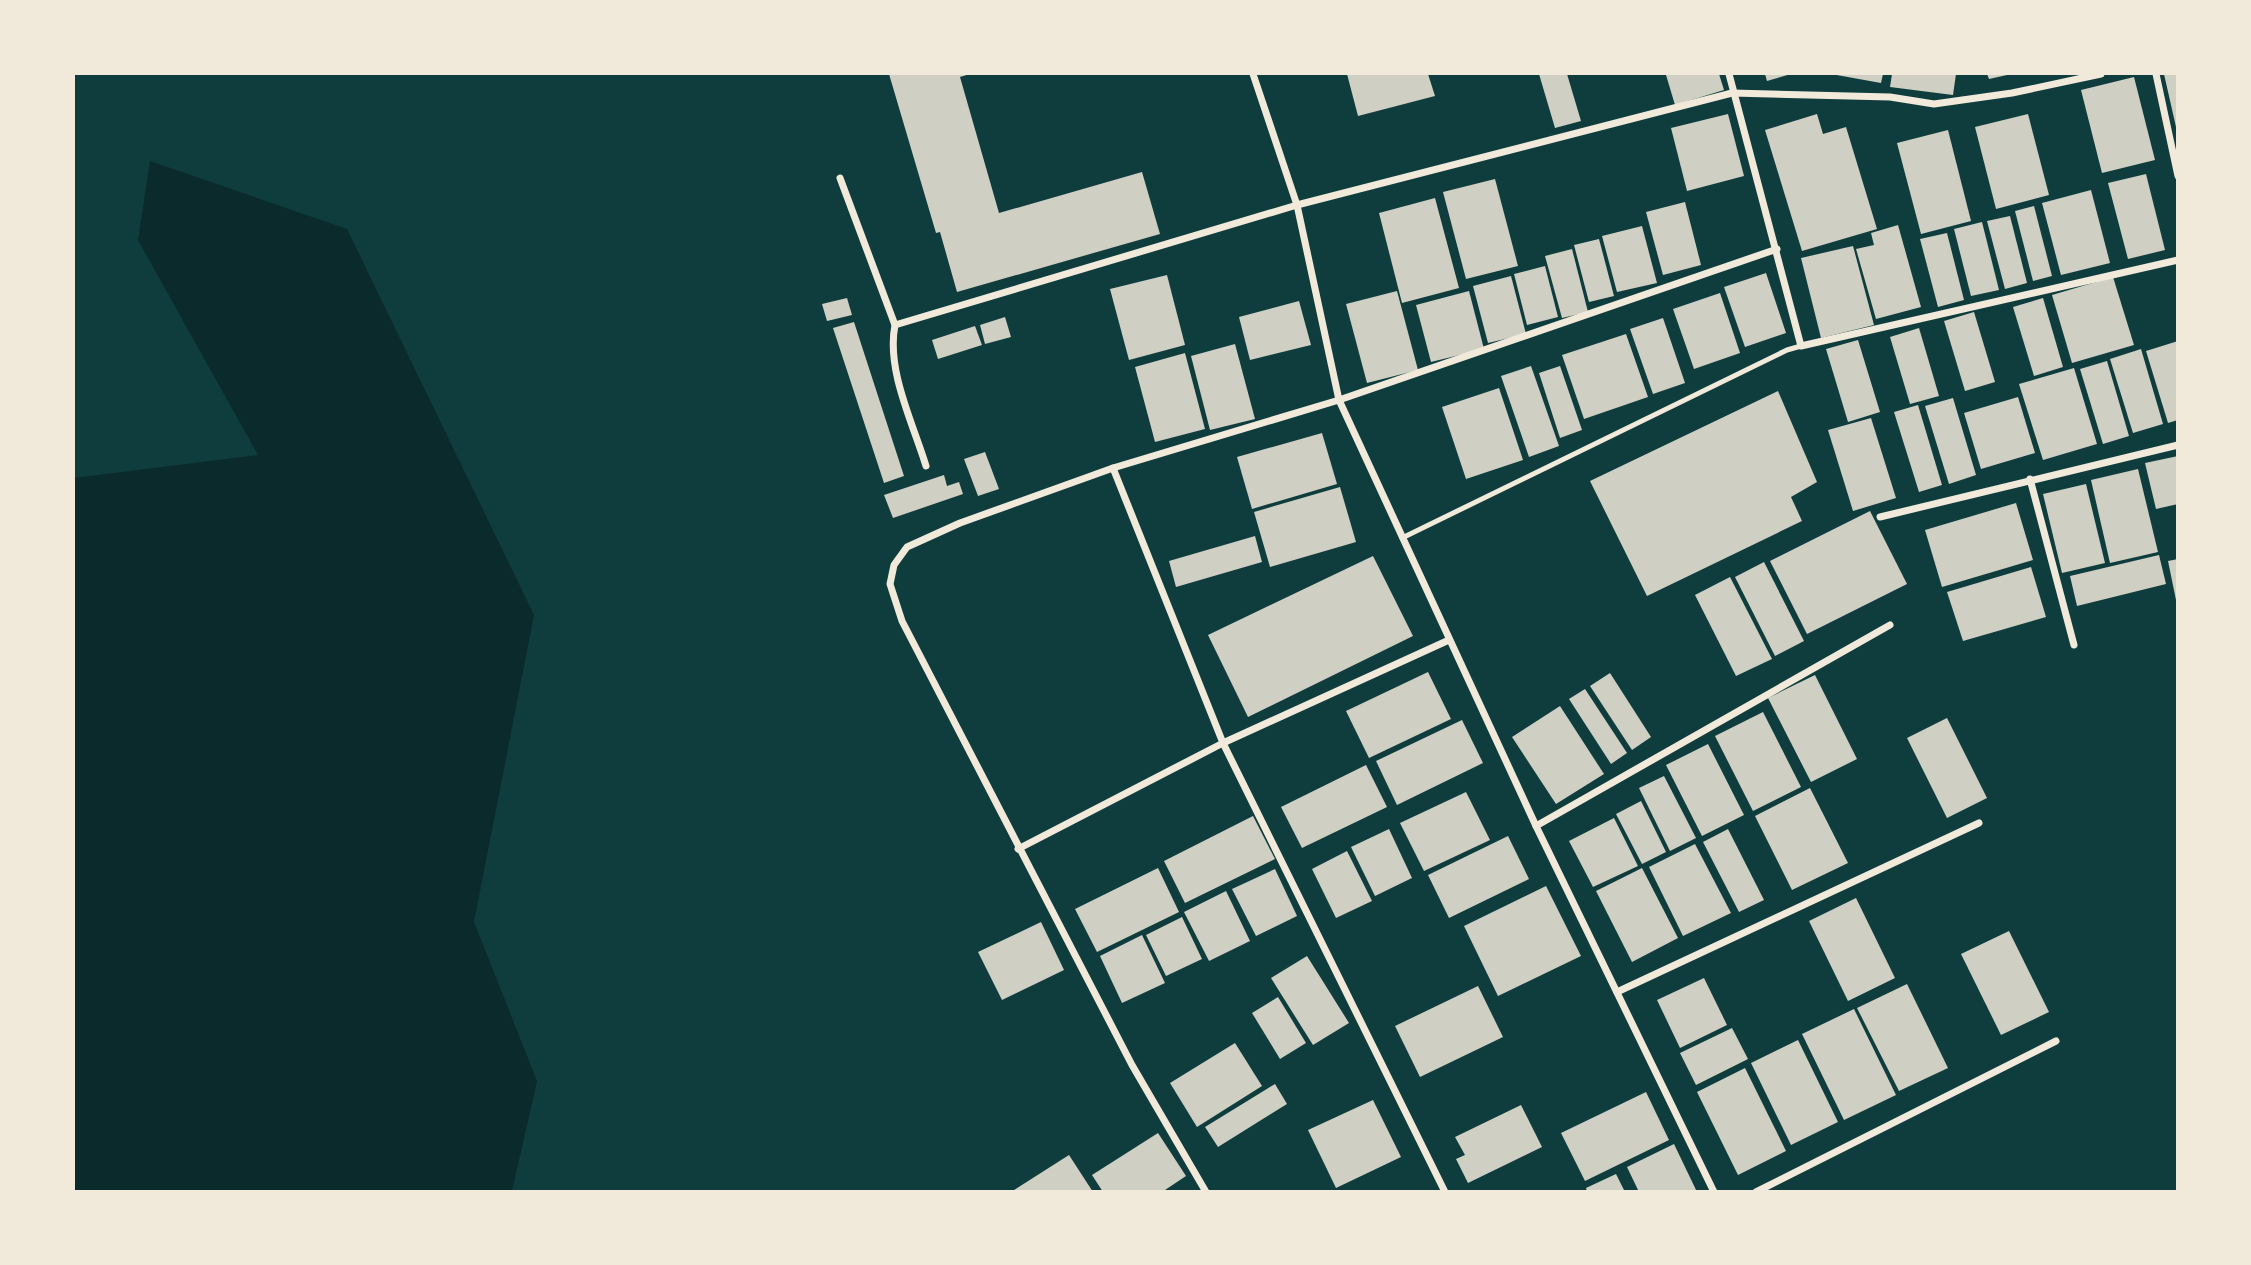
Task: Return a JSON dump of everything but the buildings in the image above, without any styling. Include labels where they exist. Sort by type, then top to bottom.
[{"type":"street","points":[[1253,74],[1297,205],[1339,400],[1536,827],[1714,1192]]},
{"type":"street","points":[[1729,74],[1801,346],[2178,260]]},
{"type":"street","points":[[895,325],[1297,205],[1732,93],[1890,97],[1934,104],[2012,93],[2101,74]]},
{"type":"street","points":[[2156,74],[2178,176]]},
{"type":"street","points":[[840,178],[895,325],[891,344],[899,381],[926,466]]},
{"type":"street","points":[[1206,1192],[1132,1065],[902,621],[890,584],[894,565],[907,547],[960,523],[1113,468],[1339,400],[1777,249]]},
{"type":"street","points":[[1880,517],[2178,445]]},
{"type":"street","points":[[1113,468],[1223,743],[1445,1192]]},
{"type":"street","points":[[2030,479],[2074,645]]},
{"type":"street","points":[[1536,827],[1890,625]]},
{"type":"street","points":[[1018,849],[1223,743],[1449,640]]},
{"type":"street","points":[[1617,992],[1979,823]]},
{"type":"street","points":[[1756,1192],[2056,1041]]},
{"type":"lane","points":[[1402,537],[1787,349],[1801,346]]},
{"type":"water","points":[[150,161],[347,229],[534,615],[474,922],[537,1081],[512,1191],[74,1191],[74,478],[258,455],[138,240]]}]
